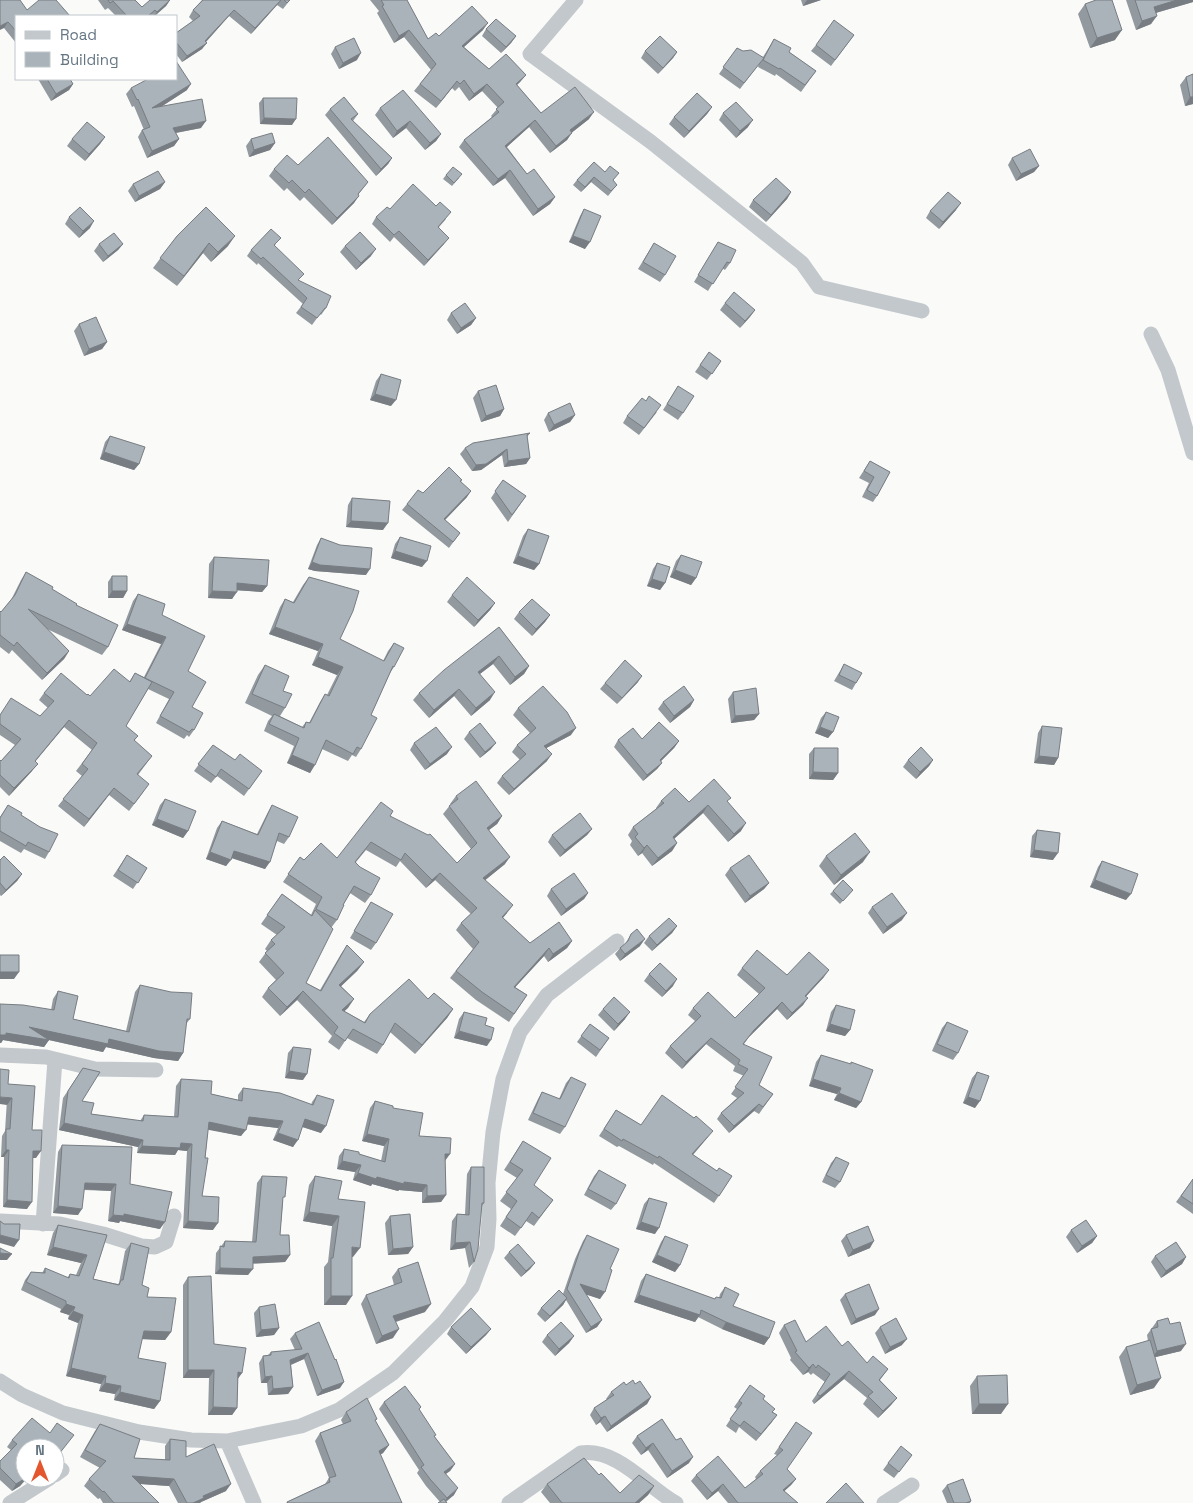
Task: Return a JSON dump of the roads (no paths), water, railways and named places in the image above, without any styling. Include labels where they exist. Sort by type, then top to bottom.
[{"type":"street","points":[[576,0],[530,54],[651,142],[802,262],[819,286],[922,311]]},
{"type":"street","points":[[1151,334],[1168,370],[1193,453]]},
{"type":"street","points":[[0,1381],[22,1395],[63,1413],[139,1432],[191,1440],[227,1441],[301,1426],[339,1410],[393,1373],[445,1321],[472,1287],[487,1247],[489,1219],[488,1183],[494,1123],[503,1079],[520,1032],[546,995],[618,941]]},
{"type":"street","points":[[0,1055],[46,1057],[94,1070],[156,1070]]},
{"type":"street","points":[[43,1224],[55,1060]]},
{"type":"street","points":[[0,1221],[60,1224],[103,1234],[141,1246],[155,1247],[166,1242],[174,1216]]},
{"type":"street","points":[[227,1441],[254,1503]]},
{"type":"street","points":[[509,1503],[581,1453],[590,1452],[608,1458],[639,1474],[676,1503]]},
{"type":"street","points":[[884,1503],[912,1485]]},
{"type":"street","points":[[10,1503],[33,1488]]}]
